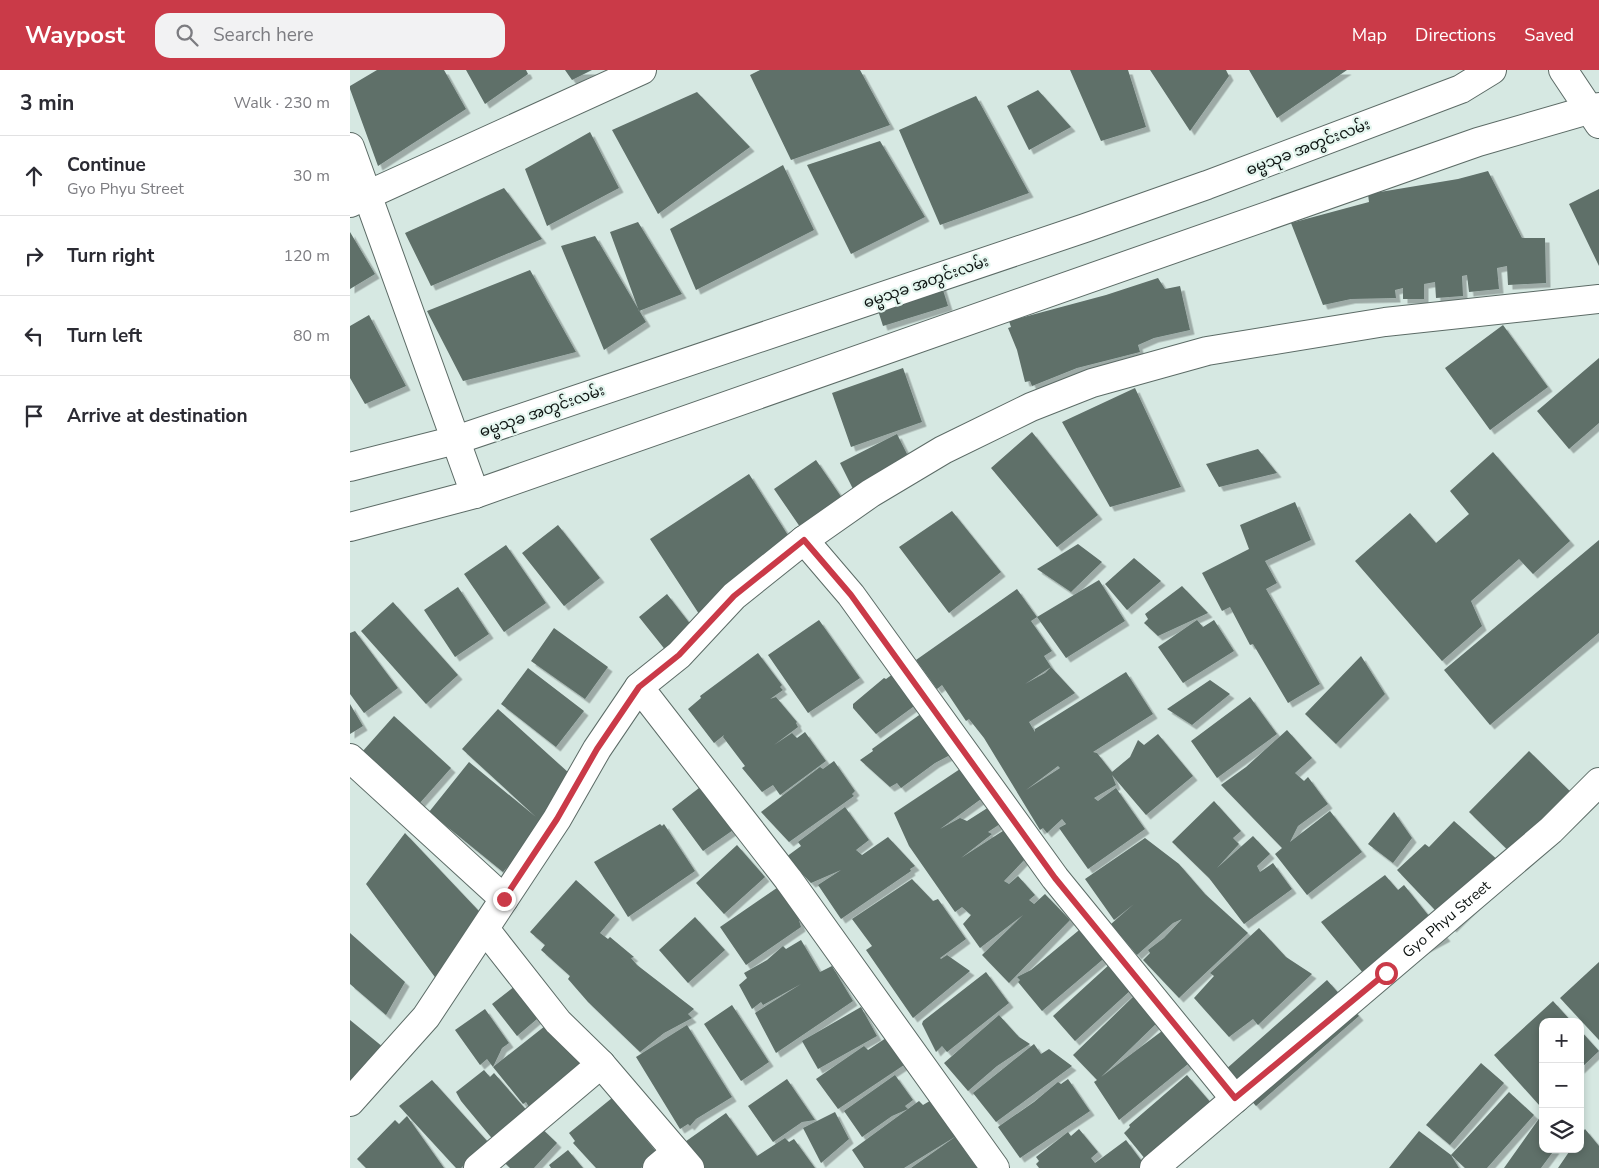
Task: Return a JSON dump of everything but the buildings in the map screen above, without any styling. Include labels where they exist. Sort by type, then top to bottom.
[{"type":"street","points":[[359,199],[642,70]]},
{"type":"street","name":"ဓမ္မသုခ အတွင်းလမ်း","points":[[350,467],[456,440],[1198,189],[1461,89],[1492,70]]},
{"type":"street","points":[[350,527],[475,494],[1478,142],[1595,114],[1563,70]]},
{"type":"street","points":[[350,147],[359,199],[456,440],[475,494]]},
{"type":"street","points":[[350,1102],[426,1016],[557,819],[597,749],[639,687],[679,655],[734,596],[804,540],[871,492],[942,450],[1031,407],[1092,383],[1207,351],[1385,322],[1599,299]]},
{"type":"street","points":[[804,540],[851,595],[1055,878],[1235,1098]]},
{"type":"street","points":[[639,687],[788,878],[994,1168]]},
{"type":"street","points":[[350,758],[504,899]]},
{"type":"street","name":"Gyo Phyu Street","points":[[1154,1168],[1386,973],[1551,830],[1599,782]]},
{"type":"street","points":[[485,928],[558,1022],[601,1064],[674,1162]]},
{"type":"street","points":[[478,1168],[601,1064]]},
{"type":"route","points":[[504,899],[557,819],[597,749],[639,687],[679,655],[734,596],[804,540],[851,595],[1055,878],[1153,995],[1235,1098],[1386,973]]}]
